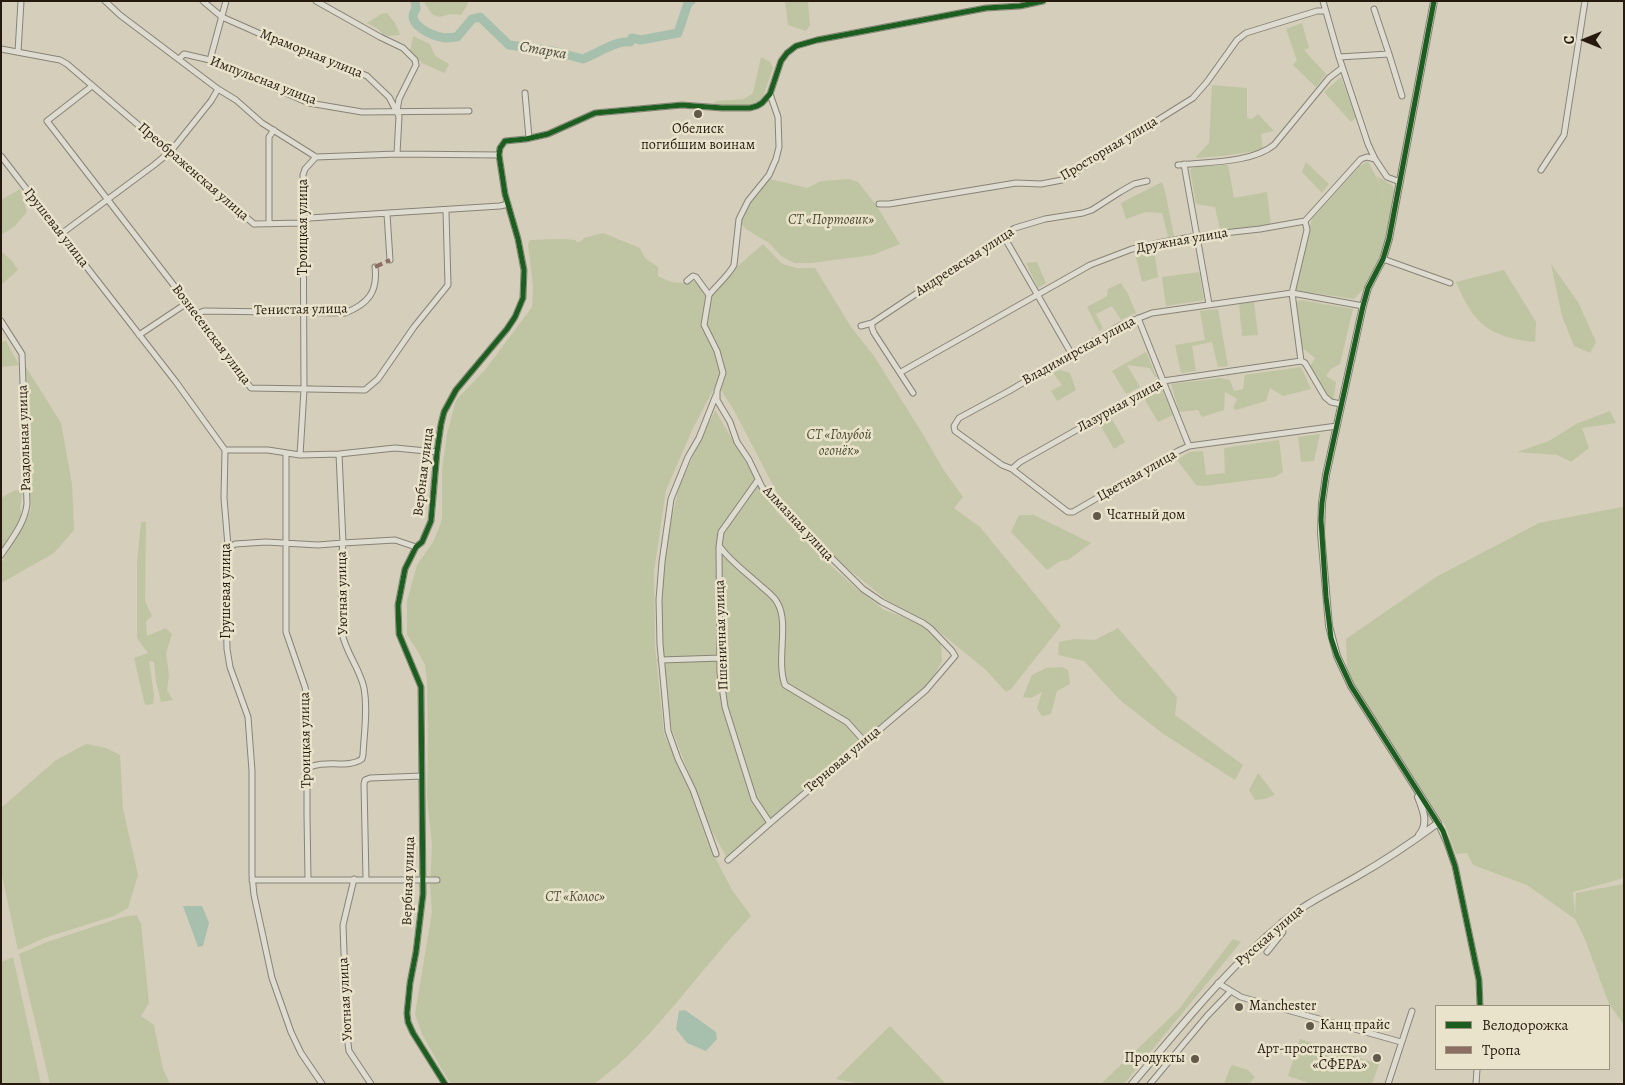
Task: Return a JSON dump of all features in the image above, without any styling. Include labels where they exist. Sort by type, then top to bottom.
[{"type":"street","points":[[18,52],[21,1]]},
{"type":"street","points":[[105,1],[120,15],[218,89],[236,100],[262,123],[316,157],[397,154],[499,154],[500,148],[505,141],[548,134],[595,113],[682,105],[750,108],[762,102],[770,94],[781,61],[796,46],[817,40],[986,8],[1020,6],[1043,1]]},
{"type":"street","name":"Мраморная улица","points":[[203,1],[222,17],[299,50],[367,76],[389,97],[397,111]]},
{"type":"street","points":[[210,60],[226,1]]},
{"type":"street","points":[[316,1],[403,48],[415,60],[416,65],[399,98],[397,111],[397,154]]},
{"type":"street","points":[[1323,1],[1324,11],[1342,68],[1375,158],[1387,177],[1400,182]]},
{"type":"street","points":[[1434,1],[1389,239],[1383,259],[1371,278],[1363,306],[1323,491],[1321,520],[1326,597],[1331,638],[1350,686],[1438,823],[1445,837],[1455,866],[1479,980],[1480,1005]]},
{"type":"street","points":[[1541,170],[1564,135],[1585,1]]},
{"type":"street","points":[[1374,9],[1402,96]]},
{"type":"street","name":"Просторная улица","points":[[879,204],[889,204],[1016,182],[1041,184],[1062,180],[1193,98],[1237,40],[1246,33],[1317,11],[1324,11]]},
{"type":"street","name":"Преображенская улица","points":[[1,49],[60,60],[67,64],[171,151],[254,224],[303,223],[309,218],[446,210],[508,204]]},
{"type":"street","name":"Импульсная улица","points":[[179,59],[184,54],[210,60],[309,103],[362,112],[469,111]]},
{"type":"street","points":[[1339,57],[1388,54]]},
{"type":"street","points":[[1209,304],[1197,236],[1181,165],[1233,159],[1267,150],[1274,145],[1329,78],[1342,68]]},
{"type":"street","name":"Вознесенская улица","points":[[92,86],[47,121],[251,388],[365,390],[378,379],[414,327],[448,285],[446,210]]},
{"type":"street","points":[[61,234],[154,166],[171,151],[211,101],[218,89]]},
{"type":"street","points":[[525,93],[529,138]]},
{"type":"street","points":[[716,854],[693,790],[672,744],[666,720],[661,660],[659,590],[671,499],[688,457],[699,438],[717,394],[723,373],[717,351],[704,325],[709,295],[734,266],[739,219],[748,201],[769,175],[779,147],[779,125],[776,108],[770,94]]},
{"type":"street","points":[[269,224],[270,137],[274,130]]},
{"type":"street","name":"Вербная улица","points":[[445,1084],[412,1033],[407,1013],[423,894],[421,687],[399,634],[398,617],[401,582],[405,568],[416,547],[422,542],[431,521],[441,424],[450,400],[507,329],[516,316],[523,298],[524,270],[518,239],[505,194],[499,154]]},
{"type":"street","name":"Грушевая улица","points":[[1,156],[176,382],[225,450],[224,498],[229,548],[226,649],[230,667],[248,716],[252,771],[252,880],[254,896],[272,978],[291,1032],[301,1053],[322,1084]]},
{"type":"street","name":"Троицкая улица","points":[[300,455],[304,390],[303,175],[305,168],[316,157]]},
{"type":"street","points":[[1342,404],[1331,402],[1325,397],[1305,363],[1301,361],[1292,292],[1307,230],[1305,221],[1361,159],[1367,157],[1375,158]]},
{"type":"street","name":"Андреевская улица","points":[[861,326],[872,323],[1015,228],[1045,219],[1092,210],[1120,192],[1139,182],[1147,181]]},
{"type":"street","points":[[387,214],[390,260]]},
{"type":"street","name":"Дружная улица","points":[[901,372],[1090,265],[1107,258],[1132,249],[1197,236],[1260,229],[1305,221]]},
{"type":"street","points":[[1003,235],[1071,354]]},
{"type":"street","points":[[1383,259],[1450,284]]},
{"type":"street","name":"Тенистая улица","points":[[196,314],[204,311],[346,312],[357,308],[370,298],[376,280],[375,267]]},
{"type":"street","points":[[687,280],[693,276],[696,277],[709,295]]},
{"type":"street","name":"Владимирская улица","points":[[1012,469],[1002,465],[955,431],[954,426],[959,418],[1121,325],[1152,313],[1292,292],[1363,306]]},
{"type":"street","points":[[139,335],[187,303]]},
{"type":"street","points":[[1138,318],[1189,446]]},
{"type":"street","name":"Раздольная улица","points":[[1,321],[22,354],[27,511],[21,525],[1,555]]},
{"type":"street","points":[[872,323],[874,333],[913,393]]},
{"type":"street","points":[[886,363],[892,359]]},
{"type":"street","name":"Лазурная улица","points":[[1012,469],[1020,462],[1163,381],[1301,361]]},
{"type":"street","name":"Алмазная улица","points":[[717,394],[719,406],[730,422],[737,442],[749,460],[766,493],[863,590],[923,623],[954,654]]},
{"type":"street","name":"Цветная улица","points":[[1012,469],[1068,512],[1073,512],[1189,446],[1337,426]]},
{"type":"street","points":[[225,450],[268,450],[300,455],[339,454],[395,448],[437,452]]},
{"type":"street","name":"Троицкая улица","points":[[286,453],[286,632],[307,697],[308,880]]},
{"type":"street","name":"Уютная улица","points":[[308,768],[317,764],[356,763],[362,759],[365,708],[364,688],[342,634],[341,561],[343,543],[339,454]]},
{"type":"street","name":"Пшеничная улица","points":[[758,480],[721,532],[719,547],[720,672],[725,707],[736,745],[754,799],[770,823]]},
{"type":"street","points":[[229,548],[234,544],[266,542],[318,544],[394,540],[416,547]]},
{"type":"street","points":[[719,547],[779,605],[782,620],[781,676],[785,685],[847,722],[865,742]]},
{"type":"street","name":"Терновая улица","points":[[728,860],[926,690],[954,654]]},
{"type":"street","points":[[661,660],[721,658]]},
{"type":"street","points":[[366,879],[365,780],[370,778],[422,776]]},
{"type":"street","points":[[1413,784],[1425,818],[1422,831],[1413,842]]},
{"type":"street","name":"Русская улица","points":[[1132,1084],[1218,983],[1282,922],[1308,903],[1355,878],[1413,842],[1438,823]]},
{"type":"street","name":"Уютная улица","points":[[354,879],[342,925],[348,1044],[349,1051],[371,1084]]},
{"type":"street","points":[[252,880],[437,880]]},
{"type":"street","points":[[1267,952],[1283,932],[1282,922]]},
{"type":"street","points":[[1218,983],[1241,997],[1401,1042]]},
{"type":"street","points":[[1150,1084],[1207,1016],[1231,991]]},
{"type":"street","points":[[1388,1084],[1412,1011]]},
{"type":"street","points":[[1476,1084],[1477,1070]]},
{"type":"green space","points":[[423,1],[467,1],[468,4],[461,15],[450,14],[439,17],[432,14]]},
{"type":"green space","points":[[785,1],[808,1],[810,25],[806,31],[788,25]]},
{"type":"green space","points":[[387,13],[395,23],[400,35],[385,36],[378,29],[367,23],[381,14]]},
{"type":"green space","points":[[1302,23],[1309,48],[1304,50],[1326,74],[1316,87],[1293,65],[1297,60],[1286,29]]},
{"type":"green space","points":[[413,36],[430,44],[435,56],[449,64],[445,73],[422,63],[410,52]]},
{"type":"green space","points":[[761,57],[770,62],[773,68],[763,97],[754,105],[713,105],[716,101],[744,99],[753,93]]},
{"type":"green space","points":[[1341,77],[1356,118],[1351,122],[1324,92]]},
{"type":"green space","points":[[1212,85],[1247,88],[1247,118],[1252,119],[1258,114],[1274,131],[1261,134],[1263,150],[1195,158],[1209,143]]},
{"type":"green space","points":[[1368,161],[1381,187],[1377,176],[1393,186],[1394,195],[1391,221],[1383,249],[1367,281],[1367,285],[1354,299],[1293,290],[1312,219],[1360,166]]},
{"type":"green space","points":[[1306,162],[1329,184],[1322,193],[1302,172]]},
{"type":"green space","points":[[1228,165],[1234,198],[1267,192],[1271,226],[1220,230],[1215,207],[1196,204],[1190,169],[1199,166]]},
{"type":"green space","name":"СТ «Портовик»","points":[[770,179],[807,188],[821,181],[849,179],[858,182],[876,205],[900,244],[873,255],[811,263],[794,263],[781,256],[769,243],[746,229],[741,223],[748,204]]},
{"type":"green space","points":[[1162,182],[1174,236],[1168,237],[1162,213],[1146,212],[1126,219],[1121,203]]},
{"type":"green space","points":[[20,189],[27,212],[15,226],[1,235],[1,200]]},
{"type":"green space","name":"СТ «Колос»","points":[[603,233],[640,248],[645,258],[658,267],[658,276],[676,283],[695,281],[706,296],[702,324],[716,354],[720,377],[693,428],[666,490],[654,571],[655,647],[664,734],[690,792],[708,844],[732,890],[751,916],[643,1041],[594,1084],[451,1084],[422,1034],[415,1014],[432,912],[430,885],[432,845],[427,797],[427,682],[425,665],[407,635],[407,601],[417,565],[433,542],[440,526],[442,517],[442,470],[447,434],[456,400],[485,370],[532,307],[533,287],[528,244],[530,240],[564,239],[580,242],[584,238]]},
{"type":"green space","name":"СТ «Голубой огонёк»","points":[[763,244],[782,264],[797,268],[815,268],[851,327],[874,356],[943,469],[963,497],[954,508],[980,527],[1061,626],[1011,689],[1006,692],[986,670],[932,626],[888,601],[837,560],[778,495],[735,412],[721,390],[726,375],[705,322],[711,296],[732,271]]},
{"type":"green space","points":[[1154,249],[1158,277],[1142,282],[1135,253]]},
{"type":"green space","points":[[1,251],[12,261],[18,270],[1,285]]},
{"type":"green space","points":[[1037,262],[1046,283],[1038,288],[1026,263]]},
{"type":"green space","points":[[1551,264],[1578,302],[1596,342],[1590,353],[1574,346],[1562,316]]},
{"type":"green space","points":[[1504,270],[1536,322],[1535,342],[1505,336],[1485,326],[1469,308],[1456,282]]},
{"type":"green space","points":[[1199,272],[1204,300],[1166,306],[1162,277]]},
{"type":"green space","points":[[1121,283],[1136,313],[1121,320],[1112,306],[1096,314],[1103,329],[1099,331],[1087,307],[1107,296],[1108,289]]},
{"type":"green space","points":[[1300,300],[1353,309],[1340,364],[1331,369],[1326,376],[1336,382],[1333,401],[1324,396],[1309,368],[1315,358],[1301,347],[1295,303]]},
{"type":"green space","points":[[1254,302],[1258,335],[1242,336],[1239,304]]},
{"type":"green space","points":[[1218,309],[1228,366],[1218,367],[1212,342],[1192,346],[1196,371],[1181,373],[1175,345],[1205,340],[1200,311]]},
{"type":"green space","points":[[6,341],[19,365],[2,367],[1,369],[1,342]]},
{"type":"green space","points":[[1146,352],[1157,377],[1155,377],[1150,368],[1127,365],[1140,387],[1126,394],[1112,371]]},
{"type":"green space","points":[[26,367],[61,423],[72,484],[74,530],[54,553],[1,582],[1,564],[31,510]]},
{"type":"green space","points":[[1301,367],[1311,389],[1283,396],[1270,388],[1266,401],[1236,410],[1233,408],[1237,399],[1225,392],[1224,410],[1202,417],[1198,410],[1179,412],[1171,384],[1220,378],[1230,380],[1234,391],[1243,389],[1245,375]]},
{"type":"green space","points":[[1060,370],[1070,373],[1076,390],[1057,401],[1051,391],[1062,385],[1053,373]]},
{"type":"green space","points":[[1161,387],[1173,415],[1158,422],[1142,395]]},
{"type":"green space","points":[[715,410],[777,512],[819,555],[857,589],[884,610],[916,621],[935,635],[941,644],[942,661],[926,690],[728,860],[711,829],[672,730],[666,697],[663,661],[661,581],[669,531],[679,486]]},
{"type":"green space","points":[[1610,411],[1616,423],[1582,428],[1589,448],[1571,462],[1557,455],[1517,452],[1549,441],[1576,424]]},
{"type":"green space","points":[[1110,416],[1125,442],[1114,449],[1099,423]]},
{"type":"green space","points":[[1320,434],[1314,461],[1301,462],[1298,437]]},
{"type":"green space","points":[[1279,440],[1283,472],[1275,477],[1205,486],[1196,485],[1177,460],[1189,452],[1203,451],[1206,475],[1225,473],[1224,448]]},
{"type":"green space","points":[[15,490],[23,490],[20,508],[22,519],[1,552],[1,498]]},
{"type":"green space","points":[[1624,508],[1624,878],[1573,892],[1575,915],[1576,893],[1624,884],[1624,1025],[1609,1004],[1585,939],[1575,919],[1527,885],[1473,865],[1467,853],[1456,854],[1445,825],[1356,689],[1347,671],[1346,639],[1436,577],[1539,523]]},
{"type":"green space","points":[[1019,515],[1034,515],[1091,543],[1068,560],[1060,561],[1047,570],[1011,532]]},
{"type":"green space","points":[[141,522],[146,522],[145,601],[152,616],[146,621],[147,636],[166,628],[172,634],[166,653],[169,675],[167,690],[173,700],[161,702],[154,662],[149,661],[154,695],[153,704],[145,705],[134,658],[148,653],[137,638],[137,562]]},
{"type":"green space","points":[[1118,628],[1177,697],[1175,715],[1243,765],[1235,780],[1162,733],[1120,700],[1084,661],[1058,655],[1059,642],[1074,639],[1095,640]]},
{"type":"green space","points":[[1062,667],[1068,670],[1070,684],[1057,691],[1051,714],[1042,716],[1037,708],[1042,692],[1031,698],[1023,697],[1032,675],[1046,668]]},
{"type":"green space","points":[[86,744],[106,748],[120,755],[123,809],[138,875],[128,908],[114,916],[44,938],[18,950],[1,871],[1,808],[56,760]]},
{"type":"green space","points":[[1258,773],[1275,795],[1255,800],[1249,790]]},
{"type":"green space","points":[[137,915],[141,924],[149,1003],[141,1016],[154,1025],[163,1069],[170,1084],[50,1084],[19,954],[47,942],[123,917]]},
{"type":"green space","points":[[1233,939],[1241,942],[1124,1084],[1101,1084],[1178,1010]]},
{"type":"green space","points":[[13,957],[41,1084],[1,1084],[1,962]]},
{"type":"green space","points":[[890,1026],[946,1084],[861,1084],[836,1079]]},
{"type":"green space","points":[[1300,1039],[1379,1064],[1372,1084],[1312,1084],[1288,1076]]},
{"type":"green space","points":[[1232,1065],[1248,1070],[1255,1077],[1249,1084],[1224,1084]]},
{"type":"shaded area","points":[[183,906],[202,906],[209,923],[203,946],[198,947]]},
{"type":"shaded area","points":[[685,1010],[716,1032],[717,1039],[706,1051],[687,1043],[676,1029],[679,1011]]},
{"type":"waterway","name":"Старка","points":[[415,1],[416,9],[413,14],[416,24],[433,35],[445,38],[457,37],[472,19],[480,17],[509,45],[553,51],[583,59],[613,45],[630,42],[632,38],[641,40],[678,33],[688,3],[691,1]]},
{"type":"marked path","points":[[375,267],[390,260]]},
{"type":"cycle path","points":[[445,1084],[413,1033],[408,1022],[407,1013],[423,894],[421,687],[399,634],[398,605],[405,569],[416,547],[422,542],[431,521],[437,452],[444,412],[456,390],[507,329],[515,317],[523,298],[524,270],[518,239],[505,194],[499,155],[500,148],[505,141],[548,134],[595,113],[682,105],[750,108],[762,103],[770,94],[781,61],[796,46],[817,40],[986,8],[1020,6],[1043,1]]},
{"type":"cycle path","points":[[1434,1],[1389,239],[1383,259],[1368,288],[1363,306],[1326,475],[1321,520],[1326,597],[1331,638],[1351,686],[1443,831],[1455,866],[1479,980],[1480,1005]]},
{"type":"place","name":"Обелиск погибшим воинам","points":[[698,114]]},
{"type":"place","name":"Чсатный дом","points":[[1097,516]]},
{"type":"place","name":"Manchester","points":[[1239,1007]]},
{"type":"place","name":"Канц прайс","points":[[1310,1026]]},
{"type":"place","name":"Арт-пространство «СФЕРА»","points":[[1377,1058]]},
{"type":"place","name":"Продукты","points":[[1195,1059]]}]
